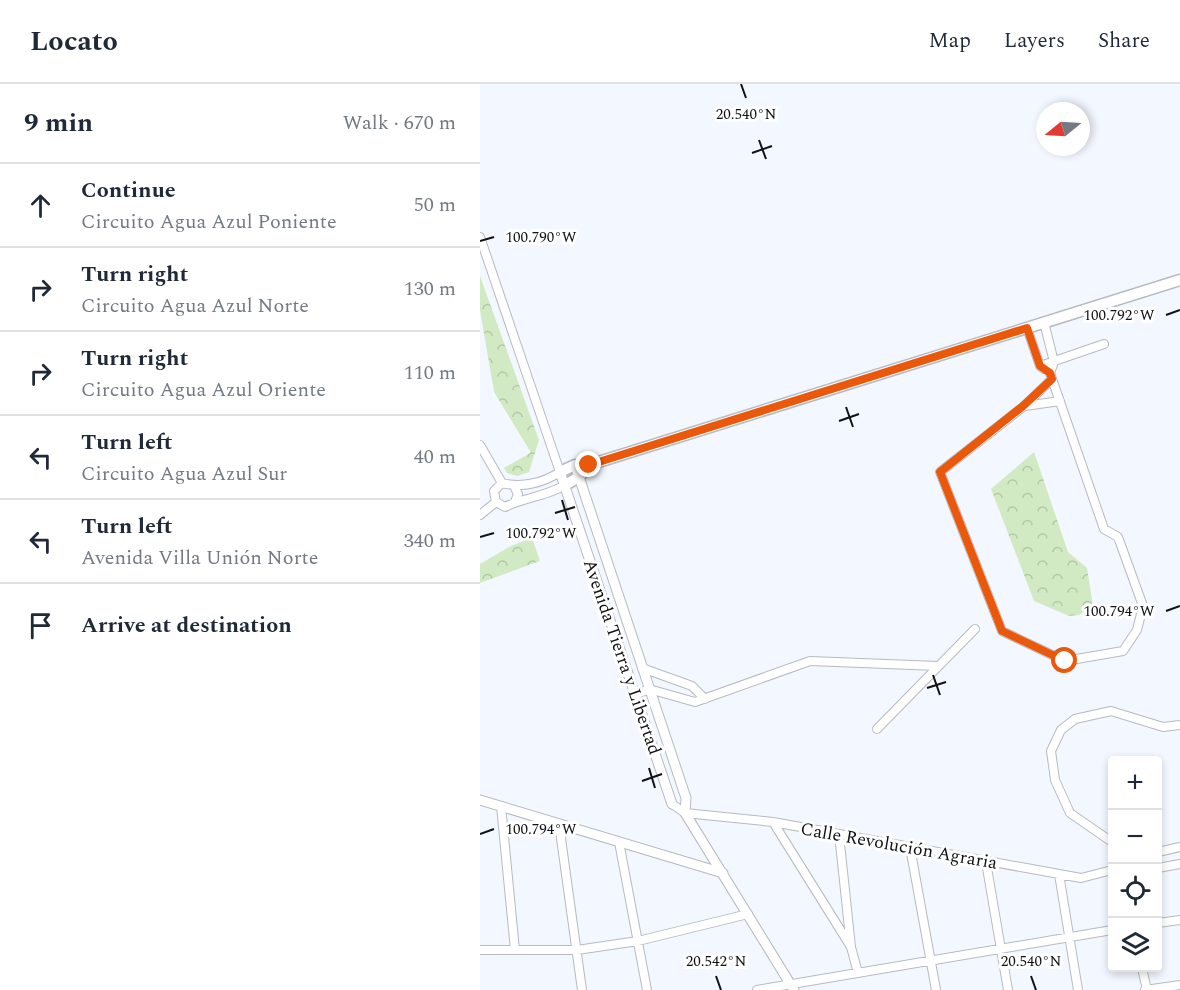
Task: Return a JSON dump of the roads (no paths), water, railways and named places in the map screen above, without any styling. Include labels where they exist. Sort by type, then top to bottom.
[{"type":"main road","points":[[560,472],[574,465],[589,465],[1180,280]]},
{"type":"main road","points":[[565,485],[579,477],[589,465]]},
{"type":"street","name":"Avenida Tierra y Libertad","points":[[480,237],[672,804]]},
{"type":"street","points":[[1027,328],[1040,366],[1051,376],[1104,529],[1118,537],[1143,606],[1137,630],[1123,651],[1065,661],[1002,631],[940,472],[1023,406],[1051,376],[1054,362],[1044,322]]},
{"type":"street","points":[[1040,366],[1104,344]]},
{"type":"street","points":[[1023,406],[1060,401]]},
{"type":"street","points":[[480,445],[502,483],[514,486],[535,483],[560,472]]},
{"type":"street","points":[[574,465],[686,798],[685,813]]},
{"type":"street","points":[[496,502],[494,491],[502,483]]},
{"type":"street","points":[[496,502],[505,507],[515,502],[541,496],[565,485]]},
{"type":"street","points":[[514,486],[518,494],[515,502]]},
{"type":"street","points":[[480,515],[496,502]]},
{"type":"street","points":[[595,576],[609,571]]},
{"type":"street","points":[[877,729],[975,629]]},
{"type":"street","points":[[620,650],[634,644]]},
{"type":"street","points":[[635,695],[650,689],[694,702],[810,661],[938,666]]},
{"type":"street","points":[[642,668],[692,686],[705,699]]},
{"type":"street","points":[[1108,839],[1070,813],[1055,780],[1051,751],[1061,730],[1075,719],[1111,711],[1163,727],[1180,725]]},
{"type":"street","points":[[480,800],[723,873]]},
{"type":"street","points":[[672,804],[685,813],[792,987]]},
{"type":"street","points":[[501,806],[516,950]]},
{"type":"street","name":"Calle Revolución Agraria","points":[[685,813],[773,822],[1081,878],[1108,871]]},
{"type":"street","points":[[773,822],[850,947]]},
{"type":"street","points":[[559,824],[582,990]]},
{"type":"street","points":[[839,834],[850,947],[858,973]]},
{"type":"street","points":[[619,842],[647,990]]},
{"type":"street","points":[[910,847],[936,990]]},
{"type":"street","points":[[1162,851],[1180,847]]},
{"type":"street","points":[[986,862],[1008,990]]},
{"type":"street","points":[[1162,867],[1180,864]]},
{"type":"street","points":[[1059,874],[1078,990]]},
{"type":"street","points":[[480,950],[576,950],[638,941],[748,914]]},
{"type":"street","points":[[1162,922],[1180,920]]},
{"type":"street","points":[[757,990],[792,987],[858,973],[1108,931]]},
{"type":"street","points":[[1143,972],[1146,990],[1180,984]]}]
